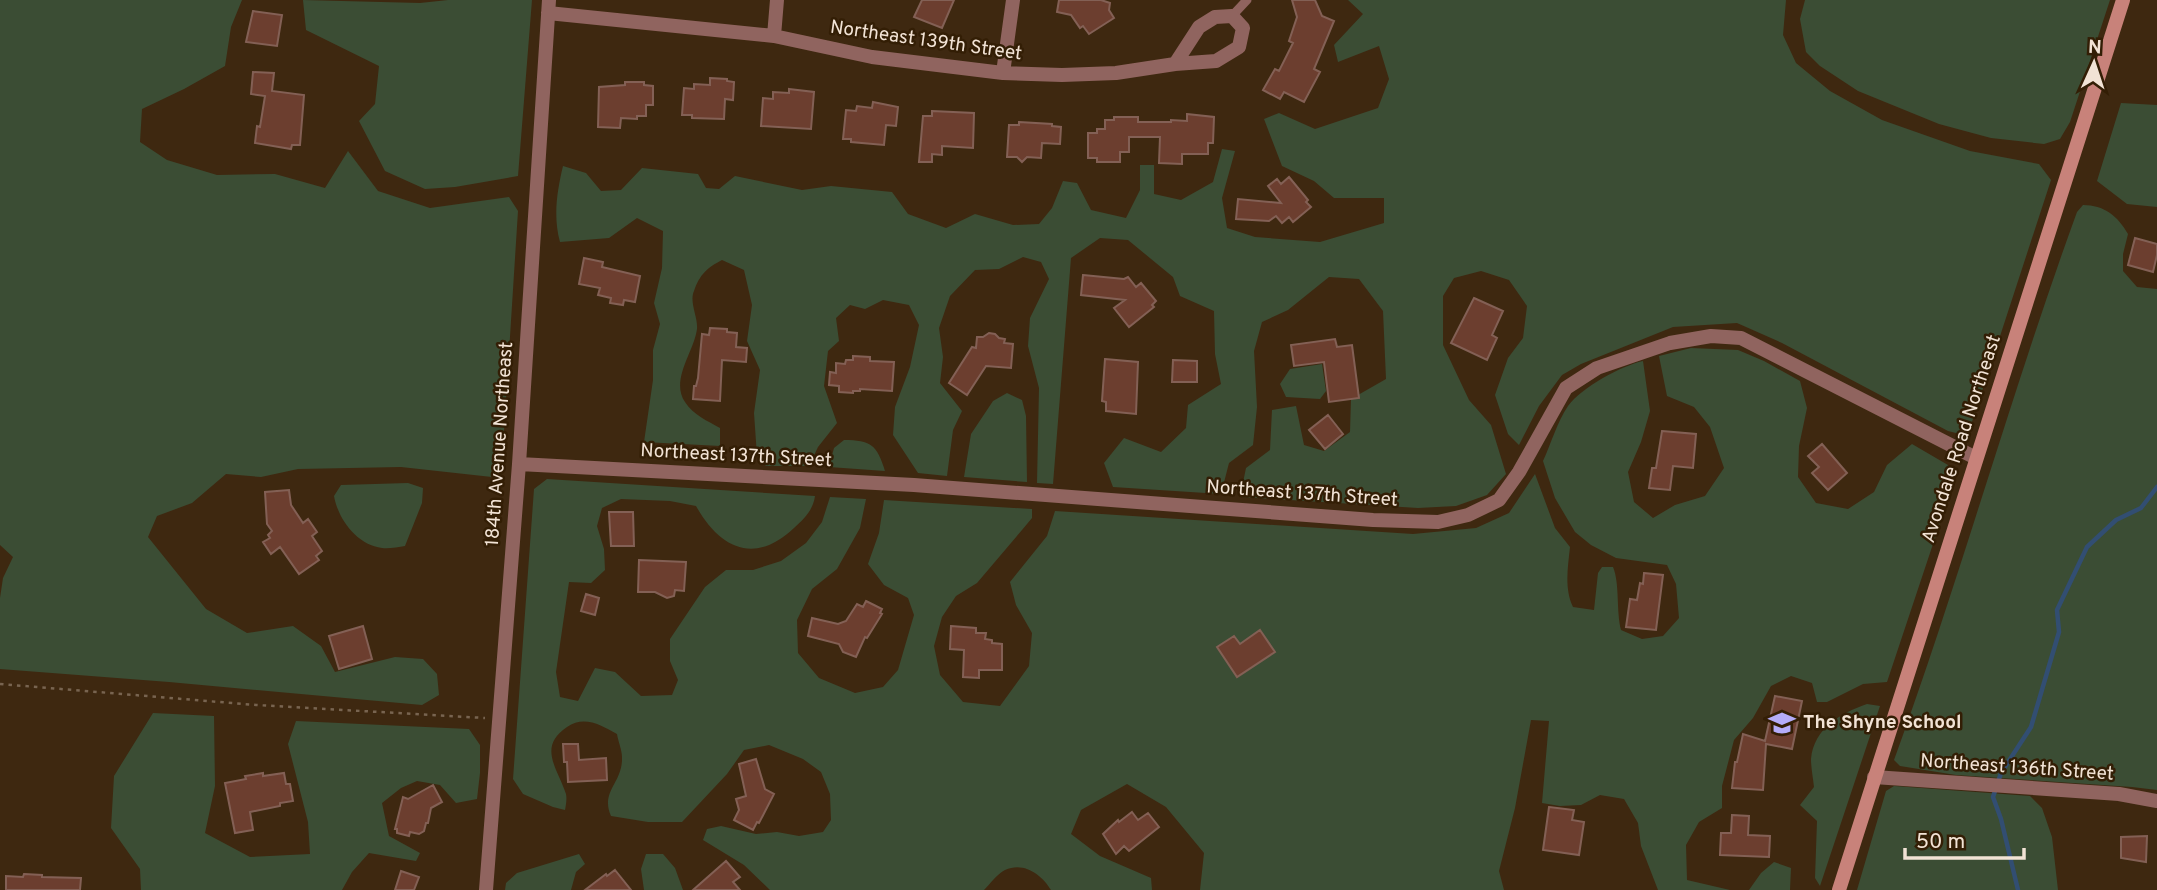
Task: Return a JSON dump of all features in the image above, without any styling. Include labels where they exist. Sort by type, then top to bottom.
[{"type":"main road","name":"Avondale Road Northeast","points":[[1839,890],[2123,0]]},
{"type":"street","points":[[774,36],[777,0]]},
{"type":"street","points":[[1003,73],[1013,0]]},
{"type":"street","name":"Northeast 139th Street","points":[[549,6],[774,36],[872,57],[1003,73],[1062,75],[1116,73],[1216,61],[1239,47],[1243,28],[1232,16]]},
{"type":"street","name":"184th Avenue Northeast","points":[[486,890],[519,464],[549,6]]},
{"type":"street","points":[[1175,64],[1199,27],[1216,17],[1232,16]]},
{"type":"street","name":"Northeast 137th Street","points":[[519,464],[914,485],[1373,520],[1438,522],[1468,514],[1499,500],[1519,472],[1566,388],[1597,368],[1631,355],[1670,343],[1711,336],[1741,338],[1976,458]]},
{"type":"street","name":"Northeast 136th Street","points":[[1874,777],[2119,794],[2157,801]]},
{"type":"lane","points":[[1232,16],[1247,0]]},
{"type":"path","points":[[0,684],[256,705],[498,719]]},
{"type":"green space","points":[[0,0],[242,0],[231,27],[225,66],[142,109],[140,142],[167,160],[217,175],[275,174],[325,188],[348,151],[378,191],[430,208],[509,197],[518,211],[501,478],[401,467],[298,469],[261,477],[226,474],[192,503],[157,516],[148,537],[206,609],[247,633],[293,626],[321,646],[335,672],[395,657],[423,659],[437,674],[439,695],[422,705],[0,669],[0,598],[3,578],[13,557],[0,545]]},
{"type":"green space","points":[[303,0],[420,3],[448,0],[532,0],[518,176],[455,187],[425,189],[385,171],[359,121],[375,104],[379,66],[306,30]]},
{"type":"green space","points":[[1348,0],[1786,0],[1783,35],[1796,63],[1830,91],[1882,120],[1970,151],[2039,164],[2051,180],[1971,425],[1964,435],[1948,431],[1782,343],[1737,323],[1673,327],[1581,364],[1562,375],[1539,406],[1519,445],[1508,434],[1495,395],[1508,358],[1523,338],[1527,306],[1509,280],[1481,271],[1454,278],[1443,296],[1443,345],[1469,400],[1491,425],[1506,474],[1487,495],[1456,506],[1418,508],[1240,497],[1246,468],[1270,450],[1272,410],[1296,406],[1304,445],[1324,451],[1350,432],[1351,399],[1386,379],[1383,311],[1359,279],[1329,277],[1288,310],[1262,322],[1254,351],[1257,407],[1253,445],[1229,463],[1221,494],[1113,487],[1104,463],[1124,438],[1161,452],[1186,428],[1188,405],[1221,384],[1215,354],[1214,311],[1180,296],[1173,277],[1128,240],[1100,238],[1071,258],[1053,484],[1037,483],[1039,388],[1028,346],[1030,318],[1049,279],[1041,262],[1023,257],[999,269],[975,270],[950,296],[939,328],[943,357],[940,383],[962,411],[953,430],[947,476],[918,473],[893,435],[895,407],[910,367],[919,325],[909,305],[883,300],[865,309],[850,305],[836,318],[839,341],[828,351],[824,386],[837,423],[818,447],[809,466],[766,466],[757,456],[754,413],[760,370],[747,341],[752,305],[744,270],[722,260],[705,272],[694,291],[692,300],[697,329],[680,385],[688,407],[720,428],[720,446],[644,442],[653,380],[653,350],[660,324],[654,303],[662,268],[663,231],[637,218],[609,238],[560,242],[557,204],[563,166],[586,173],[601,191],[621,190],[642,168],[698,174],[706,188],[719,189],[735,176],[802,190],[831,186],[892,192],[908,214],[946,228],[975,214],[1013,225],[1039,224],[1052,208],[1063,181],[1077,183],[1091,210],[1126,218],[1140,190],[1140,165],[1154,165],[1154,194],[1181,200],[1213,182],[1222,149],[1235,151],[1222,198],[1227,228],[1255,237],[1320,242],[1384,223],[1384,198],[1334,198],[1314,181],[1282,166],[1264,119],[1279,113],[1315,129],[1378,108],[1389,79],[1379,46],[1338,62],[1334,45],[1363,14]]},
{"type":"green space","points":[[1805,0],[2110,0],[2070,122],[2060,139],[2044,144],[1991,138],[1939,124],[1858,91],[1820,66],[1806,52],[1800,19]]},
{"type":"green space","points":[[2121,103],[2157,105],[2157,207],[2127,204],[2097,181]]},
{"type":"green space","points":[[2083,205],[2104,209],[2120,222],[2128,234],[2123,254],[2123,271],[2137,287],[2157,289],[2157,790],[1956,775],[1900,766],[1894,760],[2053,280],[2077,212]]},
{"type":"green space","points":[[1691,348],[1738,350],[1800,381],[1807,408],[1799,446],[1798,477],[1816,503],[1848,509],[1874,492],[1887,465],[1912,444],[1948,465],[1954,481],[1887,682],[1863,684],[1827,702],[1817,702],[1812,683],[1791,676],[1771,686],[1753,718],[1734,740],[1722,786],[1722,808],[1699,822],[1686,845],[1687,880],[1730,890],[1658,890],[1641,846],[1638,823],[1624,799],[1600,795],[1581,805],[1542,803],[1549,721],[1531,720],[1515,808],[1499,871],[1504,890],[1200,890],[1204,853],[1166,807],[1127,784],[1081,810],[1071,834],[1100,856],[1151,878],[1152,890],[1051,890],[1043,879],[1032,871],[1019,867],[1002,872],[984,890],[770,890],[744,865],[703,840],[707,829],[721,826],[756,834],[777,832],[799,836],[823,832],[831,820],[830,794],[821,772],[803,759],[769,745],[744,750],[727,774],[682,822],[648,822],[611,816],[608,800],[619,774],[621,751],[617,734],[592,723],[573,723],[553,742],[552,759],[566,794],[565,810],[523,794],[513,779],[534,489],[547,479],[815,496],[808,514],[794,528],[766,546],[752,549],[727,542],[716,533],[696,506],[670,501],[621,499],[602,508],[597,526],[604,549],[605,570],[591,583],[569,582],[556,672],[560,697],[578,701],[595,668],[615,672],[641,696],[672,695],[678,680],[670,661],[670,639],[705,587],[726,570],[753,570],[781,561],[806,543],[822,522],[830,497],[866,499],[860,528],[837,569],[812,589],[797,620],[798,653],[819,678],[855,693],[883,687],[898,670],[914,615],[908,598],[884,585],[868,564],[879,533],[884,500],[1032,509],[1032,518],[1022,530],[977,583],[956,596],[942,617],[934,646],[940,675],[963,702],[1000,706],[1029,666],[1032,633],[1016,605],[1010,582],[1047,536],[1055,511],[1413,534],[1476,528],[1509,513],[1535,474],[1555,528],[1570,547],[1568,585],[1573,607],[1594,610],[1598,573],[1602,567],[1613,567],[1621,630],[1642,639],[1663,636],[1679,618],[1676,584],[1667,565],[1616,558],[1591,545],[1575,532],[1555,498],[1543,461],[1561,419],[1574,399],[1602,378],[1643,361],[1650,411],[1628,472],[1634,502],[1653,518],[1675,505],[1705,496],[1724,468],[1710,427],[1694,407],[1667,396],[1659,356]]},
{"type":"green space","points":[[1322,364],[1326,391],[1320,399],[1286,397],[1280,384],[1290,369]]},
{"type":"green space","points":[[1007,393],[1022,400],[1026,416],[1027,482],[964,477],[971,434],[993,401]]},
{"type":"green space","points":[[844,440],[861,441],[872,446],[885,471],[829,467],[834,448]]},
{"type":"green space","points":[[408,483],[423,488],[422,503],[405,546],[382,548],[365,542],[350,530],[336,505],[334,496],[341,485]]},
{"type":"green space","points":[[1867,704],[1880,706],[1820,886],[1815,878],[1817,821],[1800,805],[1814,787],[1811,759],[1813,748],[1830,723]]},
{"type":"green space","points":[[153,713],[214,716],[215,786],[205,833],[250,857],[310,854],[308,822],[288,744],[296,721],[469,729],[480,745],[477,799],[456,803],[440,785],[417,781],[401,788],[382,803],[389,836],[420,853],[416,861],[369,853],[352,872],[342,890],[141,890],[140,869],[111,828],[114,776]]},
{"type":"green space","points":[[1894,786],[2030,796],[2042,808],[2052,837],[2058,890],[1857,890],[1886,791]]},
{"type":"green space","points":[[579,854],[585,864],[576,872],[571,890],[505,890],[506,883],[517,873]]},
{"type":"green space","points":[[646,854],[663,854],[675,868],[683,890],[644,890],[641,869]]},
{"type":"green space","points":[[1774,862],[1791,868],[1790,890],[1749,890],[1761,873]]},
{"type":"building","points":[[922,0],[954,0],[942,28],[914,17]]},
{"type":"building","points":[[1059,0],[1101,0],[1110,3],[1109,10],[1114,18],[1089,34],[1083,26],[1080,28],[1071,15],[1057,12]]},
{"type":"building","points":[[1292,0],[1315,0],[1322,16],[1334,21],[1314,69],[1320,72],[1304,102],[1284,92],[1280,99],[1263,90],[1275,69],[1279,71],[1293,43],[1289,41],[1297,17]]},
{"type":"building","points":[[253,11],[282,15],[277,46],[246,42]]},
{"type":"building","points":[[253,72],[274,73],[272,91],[304,95],[300,145],[292,145],[291,149],[255,143],[265,96],[251,94]]},
{"type":"building","points":[[710,78],[734,82],[733,100],[725,99],[724,119],[682,115],[684,88],[694,89],[694,84],[710,85]]},
{"type":"building","points":[[625,82],[644,82],[644,85],[653,86],[653,105],[646,105],[646,116],[637,116],[637,119],[621,118],[620,128],[598,127],[599,87],[625,85]]},
{"type":"building","points":[[789,89],[814,92],[811,129],[761,126],[763,98],[773,99],[773,92],[789,93]]},
{"type":"building","points":[[873,102],[898,107],[896,126],[886,125],[884,145],[843,139],[846,110],[856,111],[857,106],[872,108]]},
{"type":"building","points":[[932,111],[974,113],[973,148],[942,146],[942,155],[932,154],[932,162],[919,162],[923,116],[932,116]]},
{"type":"building","points":[[1187,114],[1214,117],[1213,143],[1208,143],[1208,154],[1182,154],[1182,164],[1159,163],[1160,137],[1129,137],[1129,152],[1120,152],[1120,162],[1097,162],[1097,158],[1088,158],[1088,133],[1105,129],[1105,120],[1114,120],[1114,117],[1138,117],[1138,122],[1187,121]]},
{"type":"building","points":[[1019,122],[1061,127],[1060,144],[1042,143],[1041,158],[1027,157],[1022,162],[1017,157],[1007,157],[1009,125],[1019,125]]},
{"type":"building","points":[[1289,177],[1311,207],[1293,222],[1289,217],[1282,223],[1276,216],[1269,221],[1236,219],[1238,199],[1281,203],[1268,186],[1277,179],[1281,184]]},
{"type":"building","points":[[2135,238],[2157,244],[2153,272],[2128,265]]},
{"type":"building","points":[[584,258],[603,262],[602,267],[640,276],[635,302],[624,300],[623,305],[610,303],[611,298],[598,295],[600,288],[579,284]]},
{"type":"building","points":[[1083,275],[1124,279],[1128,277],[1136,287],[1141,283],[1156,301],[1152,305],[1154,307],[1129,327],[1114,308],[1125,300],[1081,295]]},
{"type":"building","points":[[1474,298],[1503,311],[1492,335],[1497,338],[1487,360],[1451,343]]},
{"type":"building","points":[[710,328],[727,329],[727,332],[737,333],[736,347],[747,348],[746,362],[722,360],[720,401],[693,399],[702,334],[709,335]]},
{"type":"building","points":[[989,333],[1005,339],[1004,343],[1013,344],[1011,368],[986,366],[967,395],[949,383],[972,347],[976,348],[977,337]]},
{"type":"building","points":[[1335,339],[1337,347],[1352,345],[1359,398],[1329,402],[1324,362],[1294,366],[1291,345]]},
{"type":"building","points":[[853,356],[870,357],[870,361],[894,362],[892,391],[860,389],[853,393],[839,392],[839,386],[829,385],[830,372],[836,373],[836,363],[845,364],[846,360],[853,360]]},
{"type":"building","points":[[1105,359],[1138,362],[1136,414],[1106,411],[1106,402],[1102,401]]},
{"type":"building","points":[[1173,360],[1197,361],[1197,382],[1172,382]]},
{"type":"building","points":[[1328,415],[1343,434],[1325,449],[1309,430]]},
{"type":"building","points":[[1662,431],[1696,434],[1693,468],[1673,466],[1670,490],[1649,488],[1652,468],[1656,468]]},
{"type":"building","points":[[1822,444],[1847,473],[1828,490],[1812,473],[1819,467],[1808,456]]},
{"type":"building","points":[[289,490],[291,505],[303,523],[308,519],[317,532],[312,536],[322,551],[316,556],[319,560],[299,574],[280,547],[271,554],[263,542],[270,538],[268,535],[272,531],[267,524],[265,492]]},
{"type":"building","points":[[609,512],[633,512],[634,546],[611,546]]},
{"type":"building","points":[[639,560],[686,562],[684,591],[675,590],[674,596],[667,598],[655,592],[638,592]]},
{"type":"building","points":[[1644,573],[1663,575],[1656,630],[1626,627],[1630,599],[1637,600]]},
{"type":"building","points":[[586,594],[599,598],[595,615],[581,611]]},
{"type":"building","points":[[866,601],[882,609],[882,614],[867,638],[865,637],[856,657],[843,652],[839,644],[808,636],[812,618],[838,624],[846,621],[857,604],[863,607]]},
{"type":"building","points":[[363,626],[372,659],[339,669],[329,636]]},
{"type":"building","points":[[951,626],[976,628],[976,633],[986,633],[985,639],[1002,644],[1002,670],[979,670],[979,678],[963,677],[964,650],[950,649]]},
{"type":"building","points":[[1260,630],[1275,652],[1237,677],[1217,647],[1234,636],[1240,644]]},
{"type":"building","points":[[1775,696],[1802,701],[1792,749],[1766,744],[1763,790],[1732,788],[1735,762],[1743,734],[1765,741]]},
{"type":"building","points":[[563,744],[578,744],[579,760],[606,758],[607,780],[568,782]]},
{"type":"building","points":[[756,759],[765,789],[774,794],[753,830],[734,820],[739,810],[736,799],[746,796],[739,764]]},
{"type":"building","points":[[263,773],[263,776],[284,773],[286,784],[290,784],[293,801],[250,812],[253,830],[235,833],[225,783]]},
{"type":"building","points":[[433,785],[442,802],[431,808],[424,831],[419,834],[410,832],[409,836],[397,833],[395,829],[403,797],[408,799]]},
{"type":"building","points":[[1549,807],[1574,810],[1572,820],[1584,822],[1579,855],[1543,850]]},
{"type":"building","points":[[1132,812],[1138,820],[1148,813],[1159,827],[1129,851],[1124,846],[1116,854],[1103,834]]},
{"type":"building","points":[[1732,815],[1749,816],[1748,835],[1770,836],[1769,857],[1720,855],[1721,833],[1731,833]]},
{"type":"building","points":[[2147,836],[2146,862],[2121,858],[2121,837]]},
{"type":"building","points":[[726,861],[740,877],[733,882],[740,890],[693,890]]},
{"type":"building","points":[[615,870],[631,890],[585,890],[606,874],[607,876]]},
{"type":"building","points":[[401,871],[419,877],[414,890],[395,890]]},
{"type":"building","points":[[24,874],[81,878],[80,890],[6,890],[6,876],[23,877]]},
{"type":"waterway","points":[[2018,890],[1993,797],[2001,773],[2031,727],[2059,632],[2057,610],[2087,547],[2116,520],[2141,508],[2157,487]]},
{"type":"place","name":"The Shyne School","points":[[1782,723]]}]
